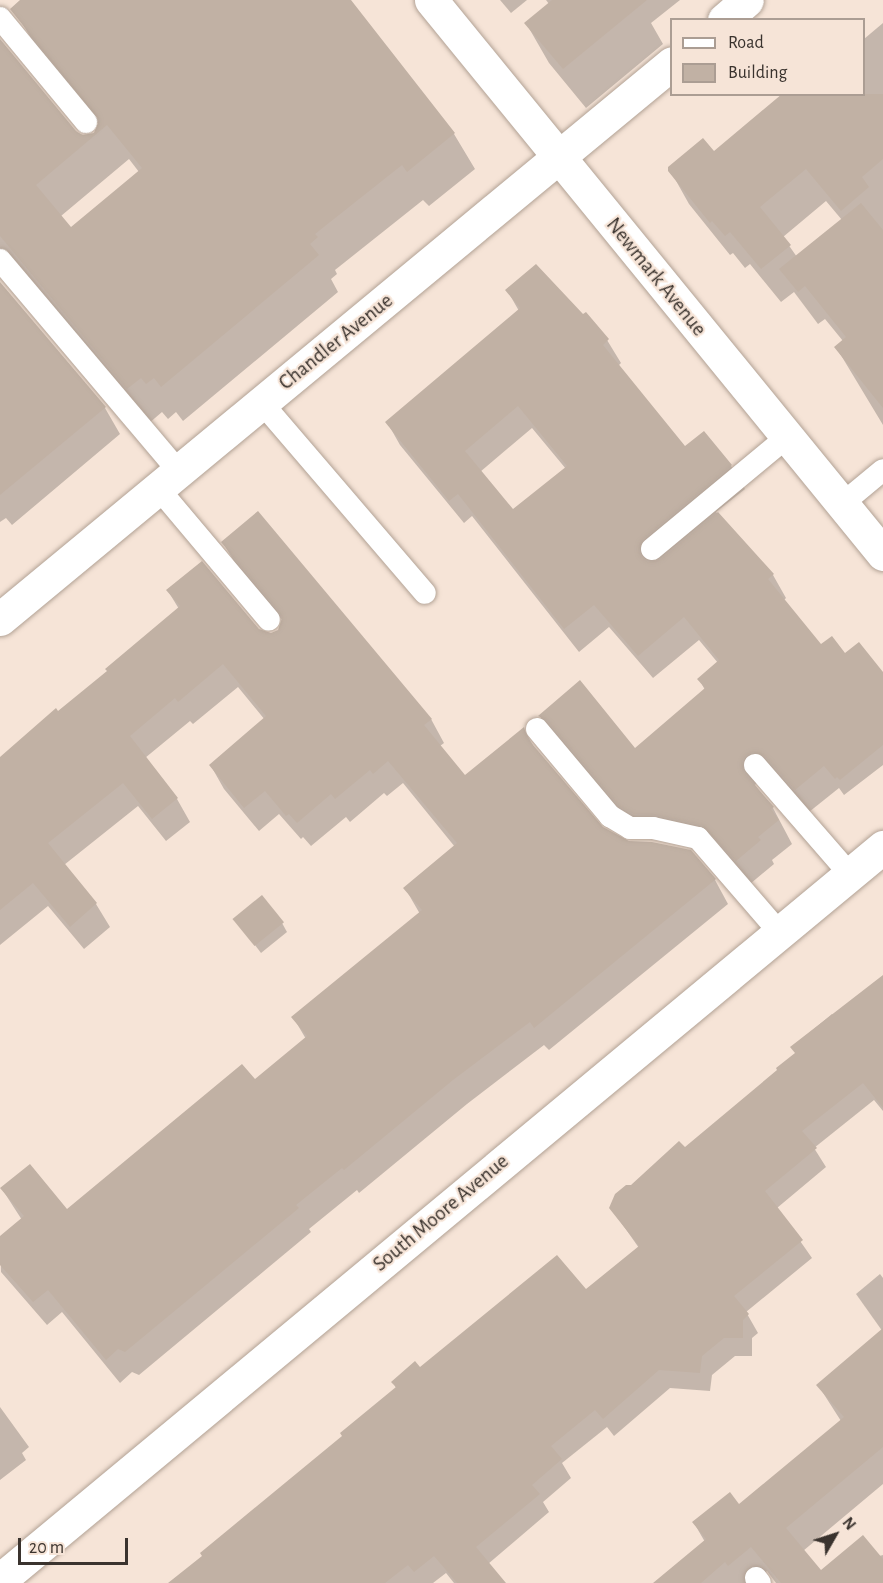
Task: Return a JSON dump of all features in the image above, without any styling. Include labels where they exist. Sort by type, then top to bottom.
[{"type":"street","name":"Newmark Avenue","points":[[431,0],[883,554]]},
{"type":"street","points":[[726,18],[747,0]]},
{"type":"street","name":"Chandler Avenue","points":[[0,619],[670,65]]},
{"type":"street","name":"South Moore Avenue","points":[[0,1580],[883,847]]},
{"type":"lane","points":[[0,18],[86,122]]},
{"type":"lane","points":[[0,260],[168,480],[269,620]]},
{"type":"lane","points":[[262,403],[425,593]]},
{"type":"lane","points":[[652,549],[787,436]]},
{"type":"lane","points":[[842,504],[883,470]]},
{"type":"lane","points":[[537,729],[610,816],[630,828],[653,828],[698,838],[779,932]]},
{"type":"lane","points":[[754,765],[849,873]]},
{"type":"building","points":[[20,0],[351,0],[455,133],[407,172],[402,165],[315,234],[318,237],[310,244],[319,255],[161,387],[154,378],[146,384],[141,378],[127,389],[0,236],[0,39],[76,131],[82,135],[94,133],[99,120],[10,9]],"holes":[[[107,125],[142,168],[71,227],[36,185]]]},
{"type":"building","points":[[552,0],[647,0],[563,69],[524,23]]},
{"type":"building","points":[[883,94],[883,159],[862,177],[869,187],[841,211],[806,169],[760,207],[791,245],[761,269],[730,232],[725,236],[712,221],[710,223],[668,171],[668,167],[703,138],[714,151],[780,96]]},
{"type":"building","points":[[861,203],[883,230],[883,408],[834,347],[846,337],[805,286],[798,292],[779,269]]},
{"type":"building","points":[[536,264],[583,314],[586,312],[609,339],[603,345],[685,446],[704,431],[732,465],[643,539],[639,551],[642,558],[648,562],[660,560],[718,512],[774,574],[768,579],[821,644],[832,636],[845,653],[859,642],[883,672],[883,745],[840,780],[837,777],[835,779],[824,766],[795,790],[765,756],[753,752],[746,755],[742,761],[744,773],[774,807],[771,809],[779,820],[758,837],[761,840],[736,861],[702,825],[656,815],[634,814],[619,806],[547,720],[538,716],[580,680],[635,748],[705,688],[697,679],[719,660],[684,617],[638,656],[594,605],[564,629],[458,494],[449,501],[385,422],[520,308],[505,290]],"holes":[[[518,406],[567,466],[513,509],[465,451]]]},
{"type":"building","points":[[0,282],[106,407],[0,495]]},
{"type":"building","points":[[258,511],[432,719],[424,725],[465,775],[524,727],[527,738],[603,827],[629,841],[652,842],[691,850],[716,879],[534,1028],[530,1022],[453,1080],[344,1170],[342,1168],[296,1205],[299,1208],[125,1352],[118,1349],[106,1360],[48,1290],[33,1302],[0,1265],[0,1236],[24,1216],[0,1188],[30,1164],[67,1209],[242,1064],[255,1079],[307,1036],[291,1017],[422,910],[403,888],[457,843],[388,761],[373,774],[370,770],[335,799],[331,794],[297,823],[289,814],[286,816],[265,791],[244,808],[209,765],[266,716],[223,664],[178,702],[175,698],[130,736],[178,798],[152,819],[123,783],[48,843],[97,903],[70,927],[33,883],[0,910],[0,757],[56,708],[58,711],[107,671],[105,669],[180,606],[166,590],[202,561],[259,629],[271,633],[278,630],[282,618],[279,611],[221,542]]},
{"type":"building","points":[[262,895],[284,922],[254,946],[232,919]]},
{"type":"building","points":[[883,975],[883,1108],[863,1083],[802,1131],[817,1148],[765,1191],[803,1240],[734,1296],[749,1314],[743,1320],[743,1338],[724,1338],[702,1356],[700,1373],[659,1370],[603,1419],[595,1410],[551,1446],[562,1459],[532,1485],[540,1494],[476,1547],[506,1583],[457,1583],[434,1556],[414,1572],[408,1565],[385,1583],[168,1583],[202,1556],[200,1553],[342,1436],[340,1433],[396,1387],[391,1382],[415,1361],[420,1367],[557,1255],[586,1289],[639,1246],[609,1208],[615,1194],[626,1185],[631,1185],[679,1141],[685,1147],[795,1053],[790,1047]]},
{"type":"building","points":[[883,1328],[883,1447],[786,1528],[821,1570],[863,1535],[883,1559],[883,1583],[781,1583],[751,1547],[728,1566],[725,1562],[701,1583],[653,1583],[706,1539],[692,1522],[730,1492],[739,1504],[844,1417],[816,1385]]}]
